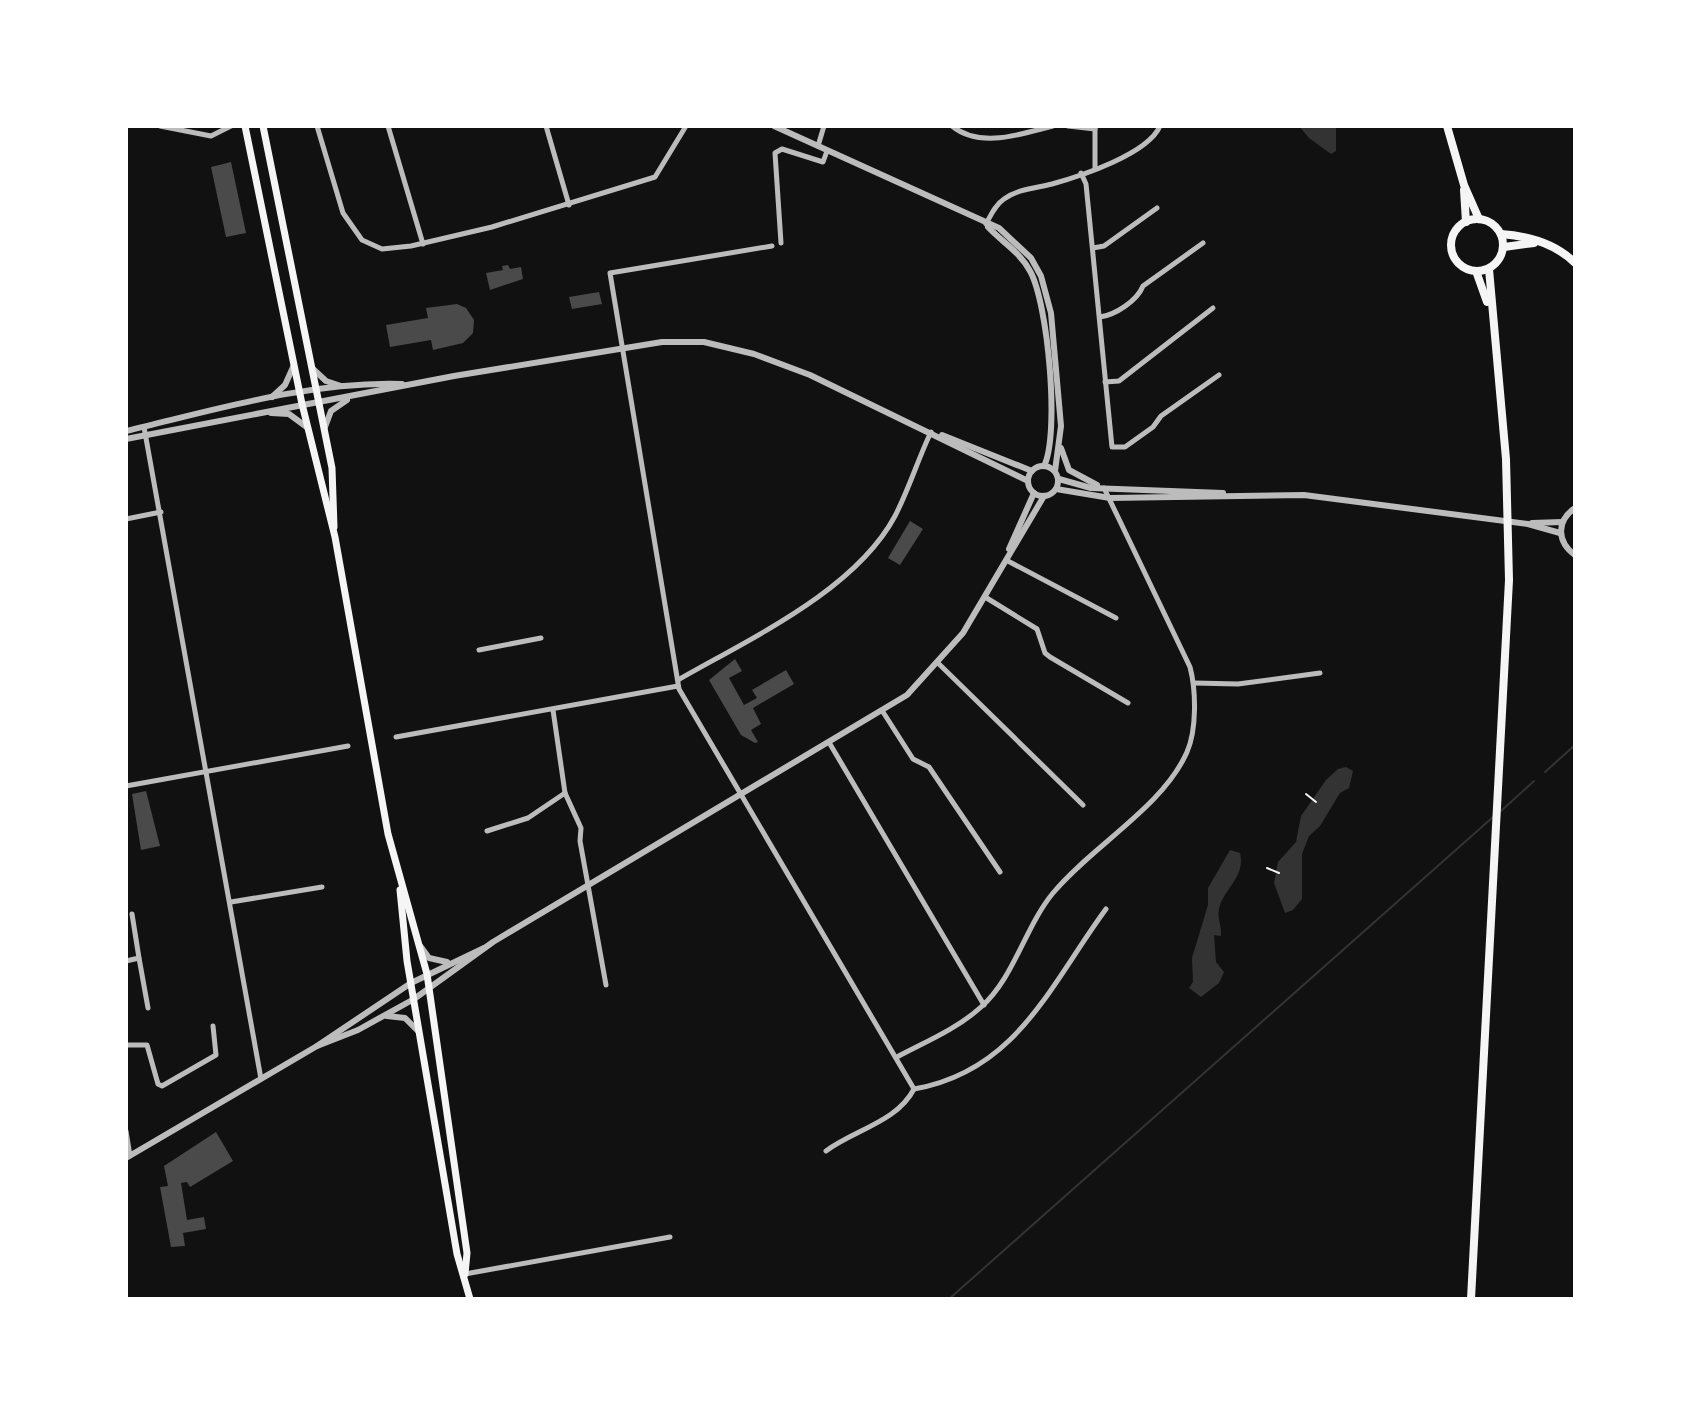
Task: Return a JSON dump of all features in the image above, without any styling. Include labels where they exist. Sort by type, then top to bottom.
[{"type":"main road","points":[[245,126],[302,404],[335,537],[398,872],[411,983],[457,1254],[470,1299]]},
{"type":"main road","points":[[263,126],[332,468],[335,537]]},
{"type":"main road","points":[[1447,126],[1464,185],[1479,219]]},
{"type":"main road","points":[[1464,185],[1466,222]]},
{"type":"main road","points":[[1479,219],[1493,224],[1501,234],[1504,247],[1498,261],[1489,269],[1476,271],[1460,265],[1452,250],[1454,233],[1466,222],[1479,219]]},
{"type":"main road","points":[[1501,234],[1544,243],[1575,263]]},
{"type":"main road","points":[[1504,247],[1520,242],[1544,243]]},
{"type":"main road","points":[[1471,1299],[1500,782],[1509,510],[1489,269]]},
{"type":"main road","points":[[1476,271],[1490,310]]},
{"type":"main road","points":[[398,872],[430,989],[467,1253],[465,1274]]},
{"type":"street","points":[[160,126],[211,136],[231,126]]},
{"type":"street","points":[[317,126],[338,201],[355,234],[382,249],[423,244],[569,205],[655,177],[686,126]]},
{"type":"street","points":[[388,126],[423,244]]},
{"type":"street","points":[[546,126],[569,205]]},
{"type":"street","points":[[774,126],[1012,237],[1031,258],[1042,279],[1050,308],[1058,380],[1060,445],[1055,471],[1059,479],[1056,489]]},
{"type":"street","points":[[818,146],[824,126]]},
{"type":"street","points":[[952,126],[960,133],[987,138],[1053,126]]},
{"type":"street","points":[[1068,126],[1095,127],[1095,168]]},
{"type":"street","points":[[985,225],[999,203],[1009,195],[1095,168],[1145,145],[1160,126]]},
{"type":"street","points":[[781,243],[775,153],[782,149],[823,162],[827,151]]},
{"type":"street","points":[[1081,173],[1086,184],[1093,248],[1110,443],[1116,448],[1125,447],[1153,427],[1161,416],[1219,375]]},
{"type":"street","points":[[1093,248],[1104,246],[1157,208]]},
{"type":"street","points":[[931,432],[1032,471],[1044,466],[1050,453],[1052,432],[1048,358],[1040,296],[1024,261],[985,225]]},
{"type":"street","points":[[1100,317],[1109,316],[1139,295],[1143,286],[1203,243]]},
{"type":"street","points":[[772,246],[610,273],[678,683],[914,1089]]},
{"type":"street","points":[[1105,382],[1119,381],[1148,361],[1154,350],[1213,308]]},
{"type":"street","points":[[126,431],[168,429],[622,348],[683,342],[733,347],[810,375],[1028,481],[1034,493],[1044,496]]},
{"type":"street","points":[[268,400],[285,385],[294,365]]},
{"type":"street","points":[[312,368],[326,381],[349,387]]},
{"type":"street","points":[[126,439],[176,417],[300,393],[410,384]]},
{"type":"street","points":[[325,431],[331,411],[354,397]]},
{"type":"street","points":[[252,413],[289,414],[308,428]]},
{"type":"street","points":[[149,448],[168,429]]},
{"type":"street","points":[[145,430],[261,1079]]},
{"type":"street","points":[[396,737],[553,710],[678,683],[790,614],[861,559],[894,518],[931,432]]},
{"type":"street","points":[[897,1057],[958,1025],[984,1005],[1050,897],[1067,876],[1169,782],[1189,749],[1194,683],[1177,638],[1104,488],[1073,475],[1060,445]]},
{"type":"street","points":[[1044,466],[1055,471]]},
{"type":"street","points":[[1028,481],[1032,471]]},
{"type":"street","points":[[1059,479],[1104,488],[1326,497],[1528,524],[1560,533]]},
{"type":"street","points":[[317,1046],[414,999],[484,948],[830,744],[907,695],[939,664],[985,597],[1044,496],[1056,489],[1110,498],[1238,495]]},
{"type":"street","points":[[1006,560],[1034,493]]},
{"type":"street","points":[[1575,508],[1562,522],[1560,533],[1568,549],[1575,555]]},
{"type":"street","points":[[126,519],[161,512]]},
{"type":"street","points":[[1528,524],[1562,522]]},
{"type":"street","points":[[1006,560],[1116,618]]},
{"type":"street","points":[[985,597],[1037,629],[1045,653],[1050,657],[1128,703]]},
{"type":"street","points":[[479,650],[541,638]]},
{"type":"street","points":[[939,664],[1083,805]]},
{"type":"street","points":[[1194,683],[1238,684],[1320,673]]},
{"type":"street","points":[[553,710],[565,793],[581,828],[580,841],[606,985]]},
{"type":"street","points":[[883,712],[913,759],[929,767],[1000,872]]},
{"type":"street","points":[[830,744],[984,1005]]},
{"type":"street","points":[[126,786],[348,746]]},
{"type":"street","points":[[487,831],[528,818],[565,793]]},
{"type":"street","points":[[231,902],[322,887]]},
{"type":"street","points":[[826,1151],[887,1117],[907,1102],[914,1089],[959,1079],[999,1050],[1044,1004],[1106,909]]},
{"type":"street","points":[[132,914],[148,1008]]},
{"type":"street","points":[[420,946],[433,960],[451,962]]},
{"type":"street","points":[[126,1131],[128,1157],[317,1046],[411,983],[484,948]]},
{"type":"street","points":[[126,961],[139,958]]},
{"type":"street","points":[[384,1015],[405,1018],[422,1038]]},
{"type":"street","points":[[126,1045],[147,1045],[158,1084],[162,1086],[216,1055],[213,1026]]},
{"type":"street","points":[[465,1274],[670,1237]]},
{"type":"path","points":[[1306,794],[1316,802]]},
{"type":"path","points":[[1267,868],[1279,873]]},
{"type":"shaded area","points":[[1299,126],[1336,126],[1336,151],[1331,154],[1309,138]]},
{"type":"shaded area","points":[[1346,767],[1353,771],[1349,788],[1340,793],[1320,826],[1309,836],[1302,854],[1302,899],[1293,910],[1285,913],[1274,883],[1278,862],[1296,842],[1301,816],[1326,780],[1338,769]]},
{"type":"shaded area","points":[[1230,850],[1240,853],[1240,869],[1219,909],[1221,936],[1214,935],[1216,962],[1224,972],[1219,983],[1201,997],[1189,988],[1193,982],[1192,958],[1208,905],[1208,888]]},
{"type":"building","points":[[231,162],[246,233],[226,237],[211,167]]},
{"type":"building","points":[[508,265],[510,269],[521,267],[523,279],[490,290],[486,273],[503,270],[502,266]]},
{"type":"building","points":[[599,292],[602,304],[572,309],[569,297]]},
{"type":"building","points":[[457,304],[466,308],[474,320],[473,333],[463,343],[433,350],[431,340],[390,347],[386,325],[428,318],[426,308]]},
{"type":"building","points":[[910,521],[923,529],[900,565],[888,558]]},
{"type":"building","points":[[735,659],[742,671],[729,678],[744,705],[757,698],[752,690],[786,670],[794,684],[753,708],[761,724],[751,730],[758,742],[755,743],[741,735],[709,680]]},
{"type":"building","points":[[146,791],[160,846],[141,850],[132,794]]},
{"type":"building","points":[[216,1132],[233,1161],[190,1187],[187,1182],[181,1183],[187,1220],[204,1217],[206,1229],[183,1233],[185,1246],[171,1247],[160,1187],[168,1186],[164,1166]]},
{"type":"waterway","points":[[1545,772],[1575,745]]},
{"type":"waterway","points":[[1501,811],[1534,781]]},
{"type":"waterway","points":[[949,1299],[1493,817]]}]
